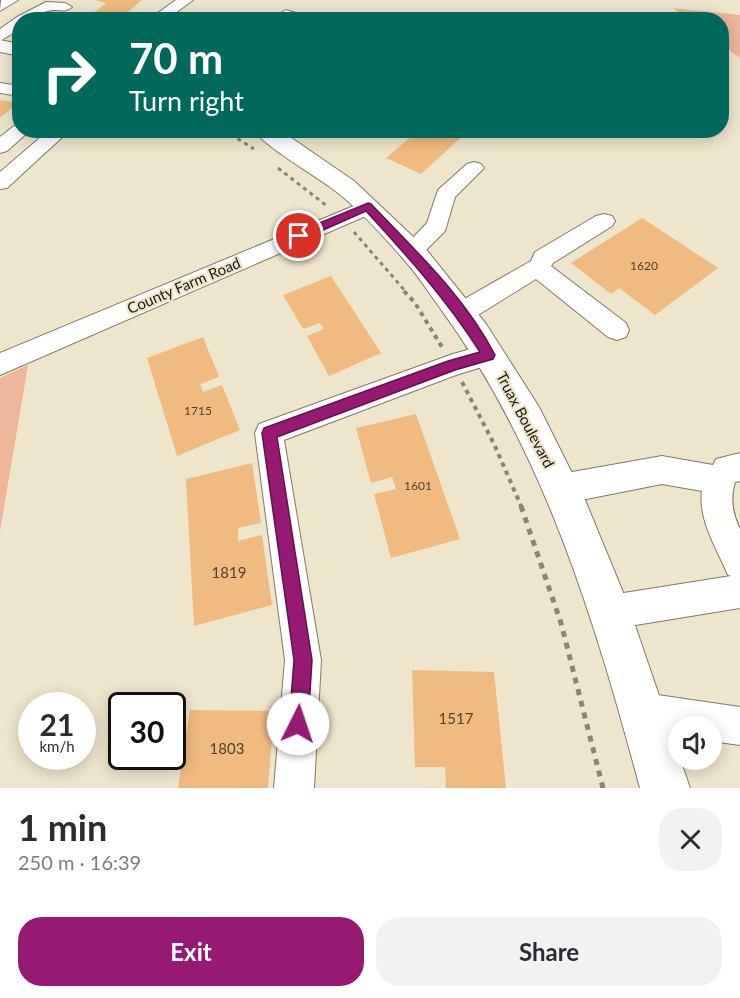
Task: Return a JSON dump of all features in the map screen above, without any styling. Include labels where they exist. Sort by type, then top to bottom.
[{"type":"main road","name":"Truax Boulevard","points":[[266,150],[322,169],[355,212],[411,252],[461,312],[489,355],[523,412],[561,489],[611,612],[644,712],[665,788]]},
{"type":"street","points":[[0,8],[11,0]]},
{"type":"street","points":[[167,12],[186,0]]},
{"type":"street","points":[[36,12],[46,6],[65,7]]},
{"type":"street","points":[[0,147],[12,137]]},
{"type":"street","points":[[0,183],[52,138]]},
{"type":"street","points":[[411,252],[437,226],[445,195],[474,168]]},
{"type":"street","name":"County Farm Road","points":[[0,364],[355,212]]},
{"type":"street","points":[[461,312],[540,266],[543,258],[604,221]]},
{"type":"street","points":[[540,266],[543,272],[616,330]]},
{"type":"street","points":[[294,788],[303,660],[269,433],[453,365],[489,355]]},
{"type":"street","points":[[561,489],[662,470],[729,474],[717,511],[740,563]]},
{"type":"street","points":[[611,612],[736,593],[740,589]]},
{"type":"street","points":[[644,712],[740,726]]},
{"type":"path","points":[[238,138],[266,150],[355,212],[453,365],[494,444],[525,515],[561,624],[603,788]]},
{"type":"shaded area","points":[[673,8],[711,12],[678,12]]},
{"type":"shaded area","points":[[729,14],[740,15],[740,58],[729,50]]},
{"type":"shaded area","points":[[28,365],[0,531],[0,378]]},
{"type":"building","points":[[94,0],[142,0],[128,12],[95,12],[106,3]]},
{"type":"building","points":[[0,100],[12,102],[12,108],[0,118]]},
{"type":"building","points":[[410,138],[460,138],[421,174],[386,158]]},
{"type":"building","points":[[642,218],[718,268],[655,315],[619,288],[611,294],[571,263]]},
{"type":"building","points":[[331,276],[381,353],[329,376],[307,336],[324,329],[320,323],[303,329],[283,295]]},
{"type":"building","points":[[203,337],[219,377],[200,384],[203,392],[222,385],[240,430],[177,456],[147,358]]},
{"type":"building","points":[[416,414],[460,539],[391,558],[374,494],[396,489],[392,477],[371,483],[356,428]]},
{"type":"building","points":[[252,463],[261,523],[238,528],[238,541],[262,535],[272,605],[194,626],[186,479]]},
{"type":"building","points":[[412,670],[494,672],[506,788],[446,788],[445,767],[415,767]]},
{"type":"building","points":[[190,710],[274,711],[268,788],[178,788],[181,770],[186,770],[186,736]]},
{"type":"route","points":[[298,724],[303,660],[269,433],[453,365],[489,355],[461,312],[431,274],[368,207],[299,236]]}]
